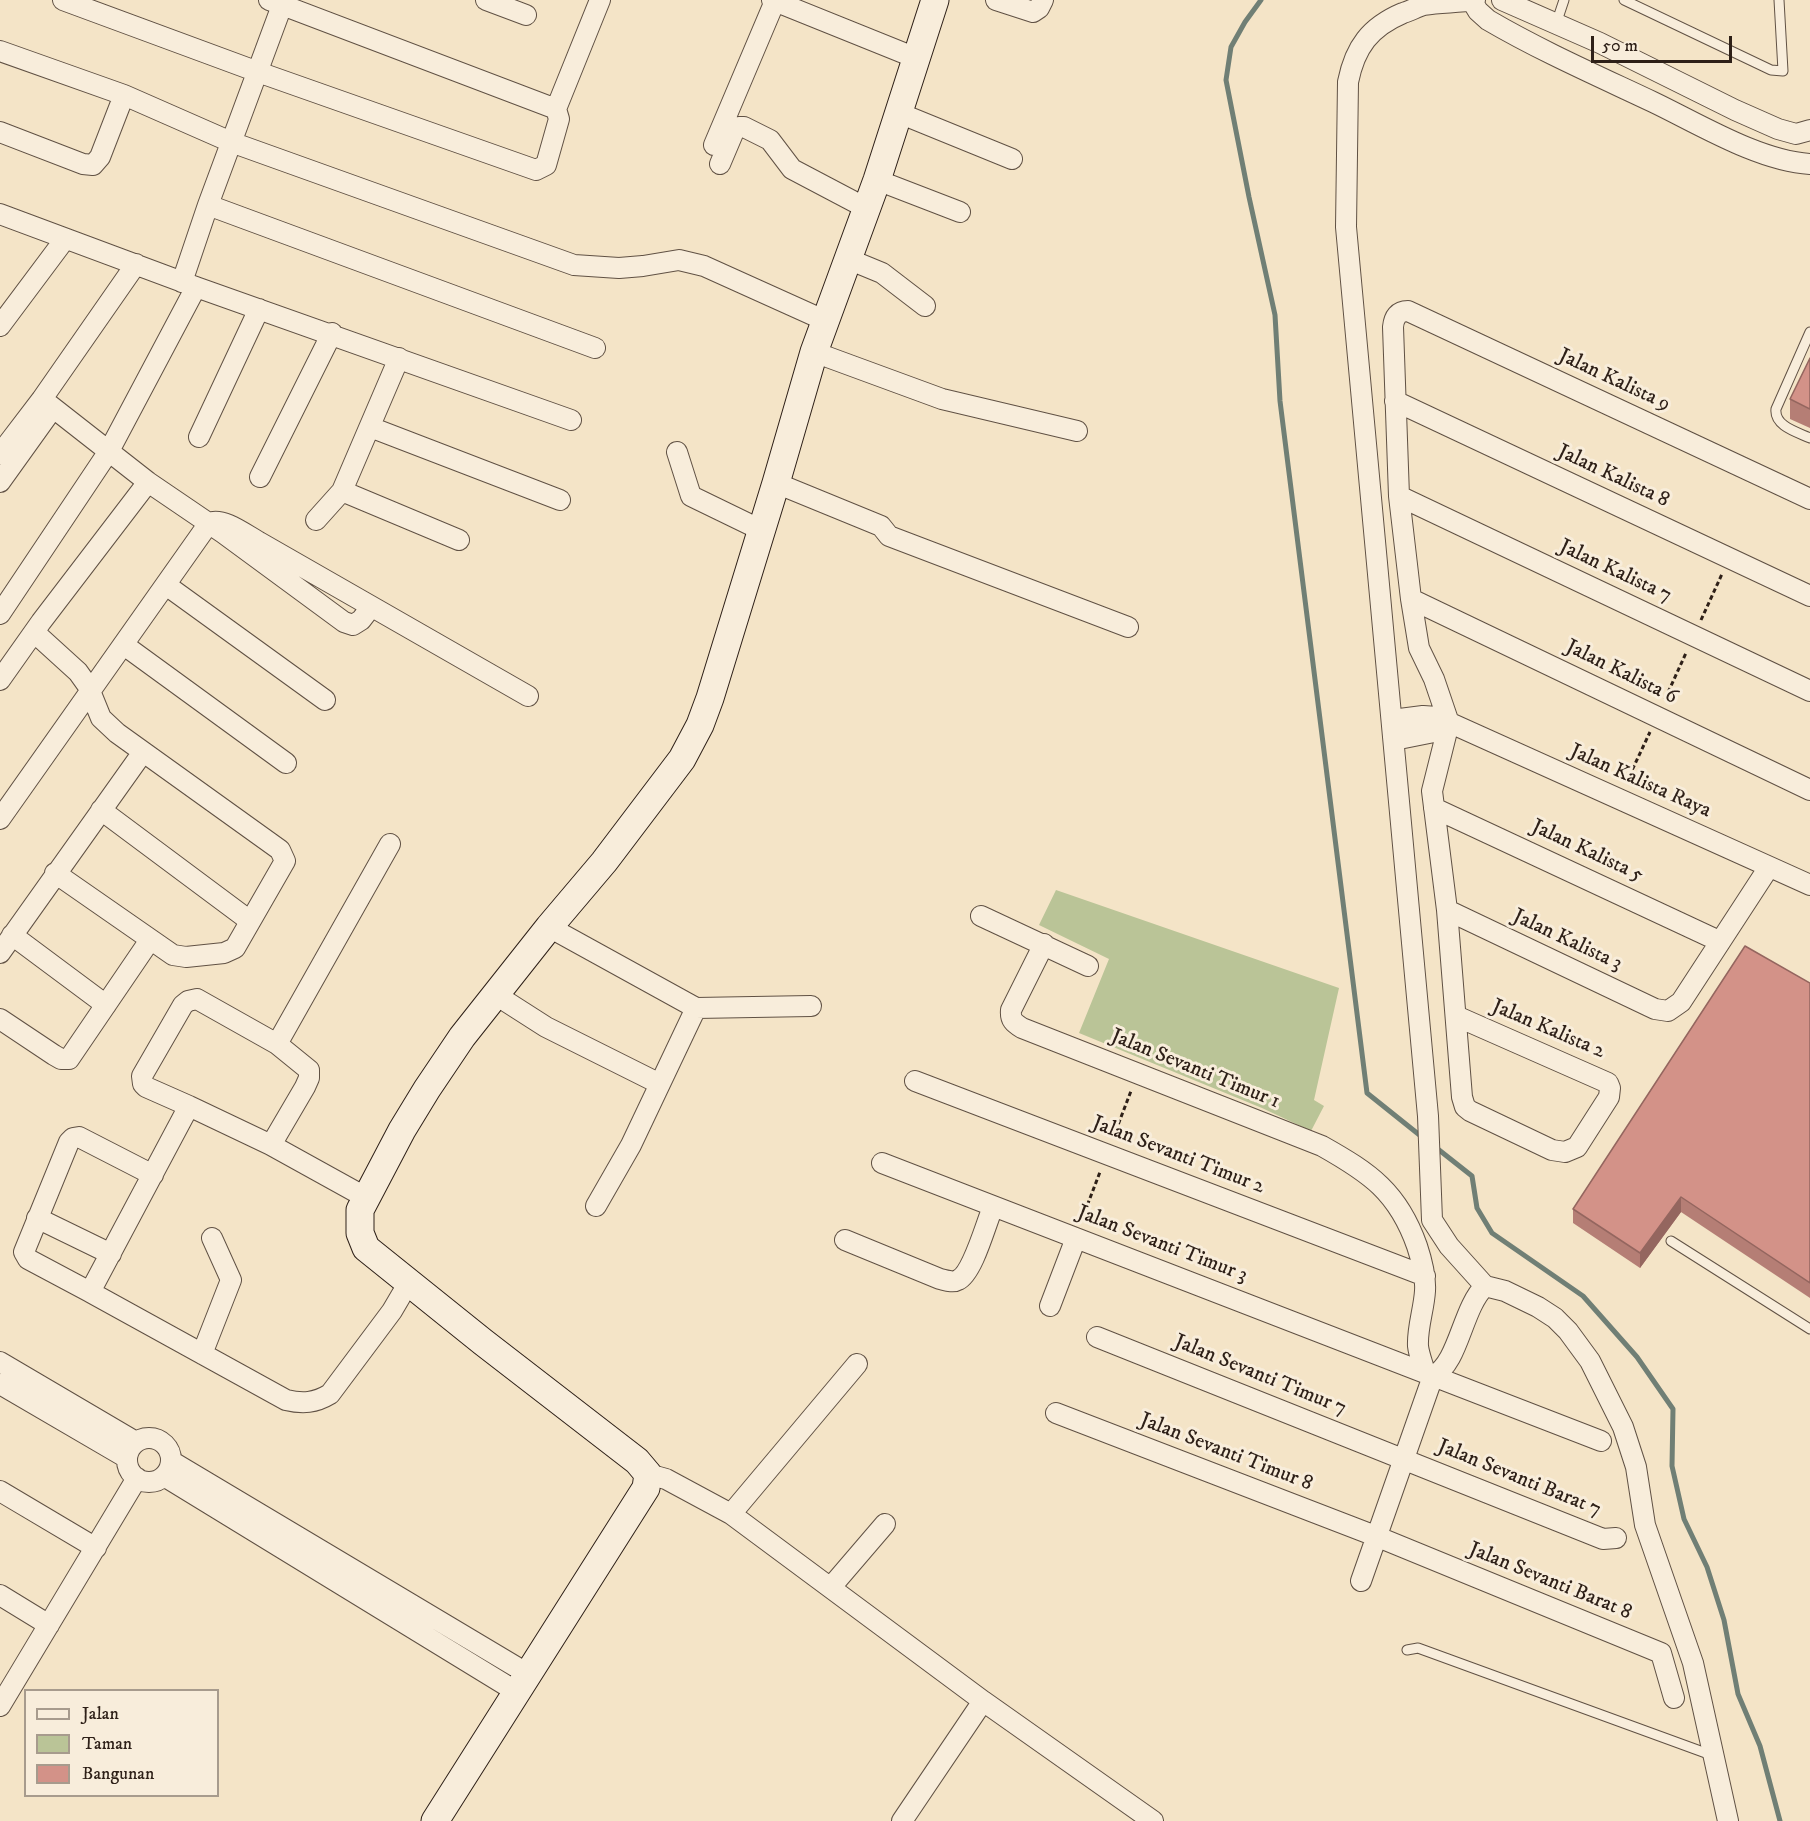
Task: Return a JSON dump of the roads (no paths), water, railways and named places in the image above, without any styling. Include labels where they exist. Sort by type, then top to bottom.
[{"type":"street","points":[[63,0],[258,72],[536,170],[544,167],[548,161],[558,119],[556,110],[600,0]]},
{"type":"street","points":[[486,0],[526,15]]},
{"type":"street","points":[[866,208],[792,169],[770,140],[744,127],[738,127],[734,131],[715,158],[774,0],[916,58]]},
{"type":"street","points":[[935,0],[877,180],[814,352],[776,483],[700,725],[682,759],[604,862],[462,1037],[427,1089],[365,1197],[359,1221],[366,1248],[637,1461],[648,1474],[666,1479],[731,1514],[983,1701],[1153,1821]]},
{"type":"street","points":[[996,0],[1033,12],[1039,8],[1043,0]]},
{"type":"street","points":[[1728,1821],[1693,1663],[1645,1526],[1636,1467],[1623,1427],[1603,1385],[1578,1343],[1555,1318],[1505,1291],[1485,1286],[1449,1246],[1432,1220],[1428,1116],[1346,227],[1348,82],[1358,50],[1377,26],[1423,5],[1473,0],[1478,11],[1488,20],[1586,70],[1748,147],[1796,163],[1810,164]]},
{"type":"street","points":[[1502,0],[1778,129],[1796,134],[1810,130]]},
{"type":"street","points":[[0,614],[109,451],[189,284],[208,205],[258,72],[278,2],[556,110]]},
{"type":"street","points":[[0,51],[124,95],[231,142],[574,265],[619,268],[679,260],[704,266],[826,321]]},
{"type":"street","points":[[0,132],[83,164],[93,165],[100,157],[124,95]]},
{"type":"street","points":[[898,114],[1012,159]]},
{"type":"street","points":[[877,180],[960,212]]},
{"type":"street","points":[[208,205],[595,348]]},
{"type":"street","points":[[0,214],[571,420]]},
{"type":"street","points":[[0,326],[65,239]]},
{"type":"street","points":[[848,259],[882,273],[925,306]]},
{"type":"street","points":[[0,482],[136,264]]},
{"type":"street","points":[[199,437],[259,309]]},
{"type":"street","name":"Jalan Kalista 9","points":[[1395,400],[1393,327],[1397,315],[1408,311],[1810,499]]},
{"type":"street","points":[[260,477],[332,333]]},
{"type":"street","points":[[814,352],[942,399],[1077,431]]},
{"type":"street","points":[[316,520],[342,491],[399,358]]},
{"type":"street","points":[[1395,400],[1399,496],[1419,648],[1434,679],[1449,723],[1432,791],[1447,910],[1456,1016]]},
{"type":"street","name":"Jalan Kalista 8","points":[[1395,400],[1810,596]]},
{"type":"street","points":[[47,404],[148,482],[209,523],[348,624],[353,625],[361,620],[371,606]]},
{"type":"street","points":[[0,454],[47,404]]},
{"type":"street","points":[[369,427],[560,500]]},
{"type":"street","points":[[677,452],[691,496],[761,530]]},
{"type":"street","points":[[0,680],[148,482]]},
{"type":"street","points":[[776,483],[881,526],[889,536],[1128,627]]},
{"type":"street","points":[[342,491],[459,540]]},
{"type":"street","name":"Jalan Kalista 7","points":[[1399,496],[1810,691]]},
{"type":"street","points":[[0,819],[209,523],[214,521],[227,525],[528,696]]},
{"type":"street","points":[[166,585],[325,700]]},
{"type":"street","name":"Jalan Kalista 6","points":[[1411,599],[1810,790]]},
{"type":"street","points":[[34,632],[78,672],[101,718],[117,733],[283,853],[284,865],[235,948],[228,952],[178,957],[55,873]]},
{"type":"street","points":[[124,645],[286,763]]},
{"type":"street","name":"Jalan Kalista Raya","points":[[1392,720],[1423,716],[1437,717],[1810,885]]},
{"type":"street","points":[[1394,740],[1439,731],[1449,723]]},
{"type":"street","points":[[0,952],[143,752]]},
{"type":"street","name":"Jalan Kalista 5","points":[[1434,808],[1719,941]]},
{"type":"street","points":[[101,810],[250,921]]},
{"type":"street","points":[[277,1044],[390,844]]},
{"type":"street","points":[[1719,941],[1769,867]]},
{"type":"street","name":"Jalan Kalista 3","points":[[1447,910],[1655,1009],[1668,1011],[1681,1002],[1719,941]]},
{"type":"street","points":[[981,916],[1088,966]]},
{"type":"street","points":[[549,927],[696,1008],[811,1006]]},
{"type":"street","points":[[12,935],[106,1005]]},
{"type":"street","points":[[0,1019],[54,1055],[66,1059],[71,1057],[150,940]]},
{"type":"street","name":"Jalan Sevanti Timur 1","points":[[1044,944],[1011,1011],[1010,1017],[1014,1023],[1322,1146],[1356,1165],[1394,1200],[1407,1220],[1425,1276],[1418,1347],[1429,1374]]},
{"type":"street","points":[[496,996],[546,1027],[660,1084]]},
{"type":"street","points":[[271,1145],[305,1087],[310,1074],[306,1066],[277,1044],[202,1000],[188,1001],[161,1041],[144,1072],[142,1080],[146,1087],[271,1145],[365,1197]]},
{"type":"street","points":[[596,1206],[631,1145],[696,1008]]},
{"type":"street","name":"Jalan Kalista 2","points":[[1456,1016],[1605,1080],[1610,1088],[1609,1097],[1577,1147],[1565,1152],[1552,1149],[1465,1107],[1462,1097],[1456,1016]]},
{"type":"street","name":"Jalan Sevanti Timur 2","points":[[915,1081],[1425,1276]]},
{"type":"street","points":[[90,1292],[189,1106]]},
{"type":"street","points":[[153,1175],[79,1137],[73,1138],[65,1150],[37,1218],[25,1248],[25,1255],[28,1260],[286,1400],[300,1403],[321,1400],[330,1394],[392,1311],[409,1282]]},
{"type":"street","name":"Jalan Sevanti Timur 3","points":[[882,1163],[1601,1441]]},
{"type":"street","points":[[845,1240],[952,1282],[958,1280],[969,1269],[993,1207]]},
{"type":"street","points":[[37,1218],[111,1254]]},
{"type":"street","points":[[202,1354],[231,1280],[212,1238]]},
{"type":"street","points":[[1050,1306],[1076,1238]]},
{"type":"street","points":[[1361,1581],[1405,1459],[1429,1374],[1442,1371],[1446,1366],[1469,1311],[1485,1286]]},
{"type":"street","name":"Jalan Sevanti Timur 7","points":[[1097,1337],[1405,1459]]},
{"type":"street","points":[[0,1362],[131,1450]]},
{"type":"street","points":[[731,1514],[857,1364]]},
{"type":"street","points":[[0,1384],[131,1450]]},
{"type":"street","name":"Jalan Sevanti Timur 8","points":[[1056,1413],[1378,1537]]},
{"type":"street","points":[[146,1437],[161,1441],[167,1446],[168,1468],[152,1482],[137,1478],[127,1467],[131,1450],[146,1437]]},
{"type":"street","name":"Jalan Sevanti Barat 7","points":[[1405,1459],[1603,1539],[1616,1538]]},
{"type":"street","points":[[168,1468],[522,1683]]},
{"type":"street","points":[[435,1821],[646,1488],[648,1474]]},
{"type":"street","points":[[0,1706],[137,1478]]},
{"type":"street","points":[[0,1491],[96,1548]]},
{"type":"street","points":[[831,1587],[885,1524]]},
{"type":"street","name":"Jalan Sevanti Barat 8","points":[[1378,1537],[1661,1653],[1674,1698]]},
{"type":"street","points":[[0,1595],[49,1624]]},
{"type":"street","points":[[902,1821],[983,1701]]},
{"type":"lane","points":[[1556,24],[1564,0]]},
{"type":"lane","points":[[1624,0],[1771,70],[1783,71],[1779,0]]},
{"type":"lane","points":[[1810,332],[1775,414],[1781,423],[1810,438]]},
{"type":"lane","points":[[1671,1241],[1810,1329]]},
{"type":"lane","points":[[1407,1650],[1418,1648],[1714,1756]]},
{"type":"waterway","points":[[1261,0],[1231,47],[1226,80],[1275,315],[1280,401],[1367,1093],[1422,1137]]},
{"type":"waterway","points":[[1434,1146],[1472,1176],[1477,1208],[1492,1233],[1583,1296],[1637,1357],[1673,1409],[1672,1466],[1684,1519],[1707,1567],[1724,1620],[1738,1694],[1760,1746],[1780,1821]]}]
